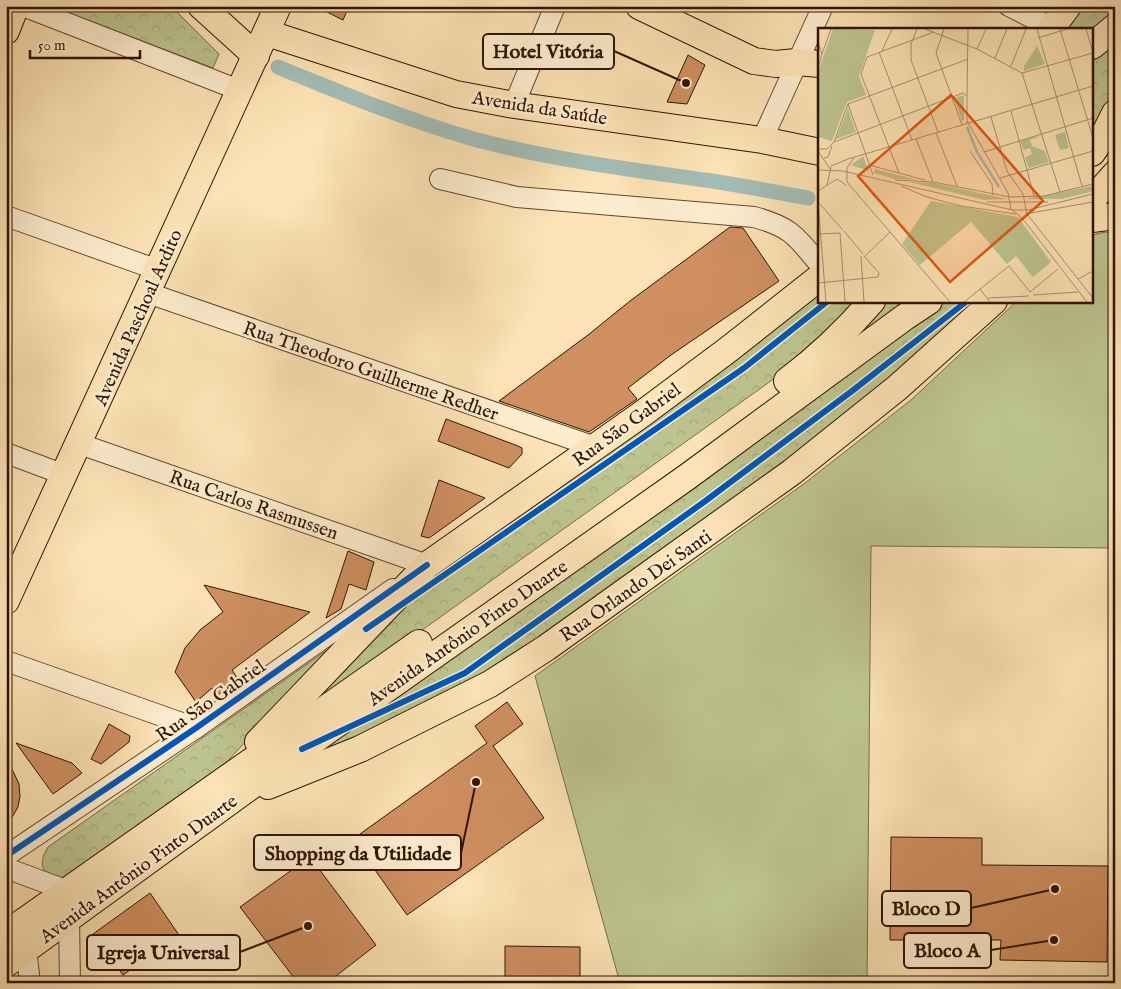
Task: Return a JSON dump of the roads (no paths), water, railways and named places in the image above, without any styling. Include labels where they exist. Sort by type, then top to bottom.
[{"type":"main road","points":[[6,32],[16,6]]},
{"type":"main road","points":[[201,6],[253,42]]},
{"type":"main road","name":"Avenida Paschoal Ardito","points":[[6,601],[80,444],[239,90],[253,42],[278,6]]},
{"type":"main road","points":[[639,6],[754,61],[776,64],[808,63]]},
{"type":"main road","points":[[1052,28],[1068,6]]},
{"type":"main road","points":[[1094,44],[1115,27]]},
{"type":"main road","name":"Avenida da Saúde","points":[[253,42],[456,94],[514,105],[762,140],[818,152]]},
{"type":"main road","points":[[1094,151],[1115,113]]},
{"type":"main road","points":[[1094,155],[1103,162],[1115,165]]},
{"type":"main road","points":[[1094,198],[1115,174]]},
{"type":"main road","points":[[1094,219],[1115,216]]},
{"type":"main road","name":"Rua São Gabriel","points":[[224,793],[428,565],[729,349],[818,279]]},
{"type":"main road","name":"Avenida Antônio Pinto Duarte","points":[[13,949],[69,918],[224,793],[813,362],[853,323],[871,302]]},
{"type":"main road","name":"Avenida Antônio Pinto Duarte","points":[[13,949],[68,891],[367,702],[687,477],[905,316],[927,302]]},
{"type":"main road","name":"Rua Orlando Dei Santi","points":[[224,793],[360,749],[490,684],[546,648],[792,472],[897,388],[993,302]]},
{"type":"street","points":[[23,6],[239,90]]},
{"type":"street","points":[[514,105],[555,6]]},
{"type":"street","points":[[762,140],[808,63],[822,6]]},
{"type":"street","points":[[1008,6],[1052,28]]},
{"type":"street","points":[[440,179],[517,197],[754,217],[775,223],[792,233],[818,263]]},
{"type":"street","name":"Rua Theodoro Guilherme Redher","points":[[6,216],[153,282],[595,447]]},
{"type":"street","name":"Rua Carlos Rasmussen","points":[[80,444],[428,565]]},
{"type":"street","points":[[6,453],[65,475]]},
{"type":"street","name":"Rua São Gabriel","points":[[6,856],[196,728],[428,565]]},
{"type":"street","points":[[6,661],[196,728]]},
{"type":"street","points":[[6,868],[68,891]]},
{"type":"street","points":[[69,918],[70,983]]},
{"type":"street","points":[[13,949],[30,983]]},
{"type":"waterway","points":[[278,67],[402,116],[477,140],[564,159],[724,183],[808,198]]},
{"type":"place","name":"Hotel Vitória","points":[[686,83]]},
{"type":"place","name":"Shopping da Utilidade","points":[[476,782]]},
{"type":"place","name":"Bloco D","points":[[1055,889]]},
{"type":"place","name":"Igreja Universal","points":[[308,926]]},
{"type":"place","name":"Bloco A","points":[[1054,940]]}]
